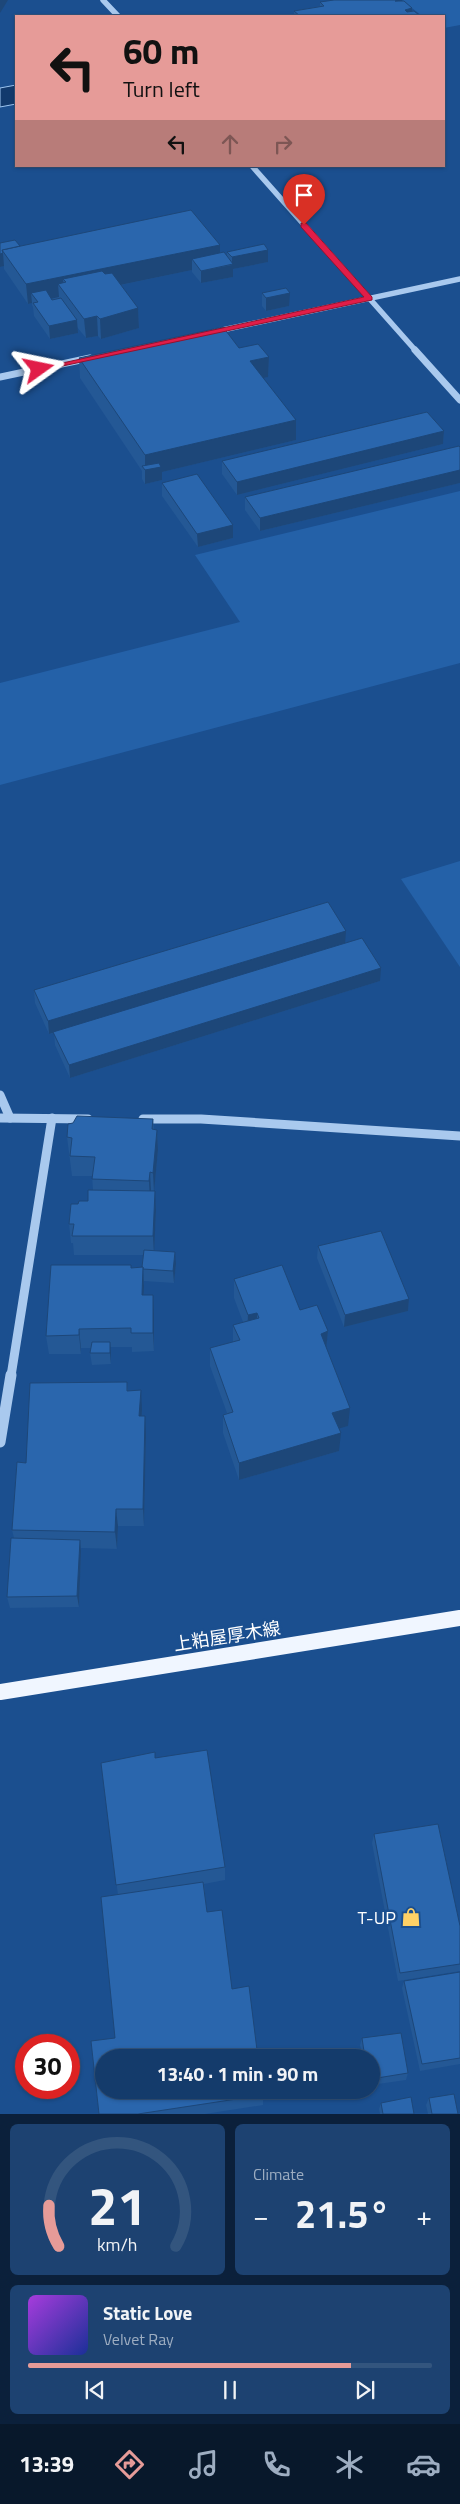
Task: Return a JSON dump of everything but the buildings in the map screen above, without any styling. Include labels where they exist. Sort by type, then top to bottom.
[{"type":"main road","name":"上粕屋厚木線","points":[[0,1692],[460,1618]]},
{"type":"street","points":[[103,0],[117,15]]},
{"type":"street","points":[[253,167],[460,400]]},
{"type":"street","points":[[204,334],[460,279]]},
{"type":"street","points":[[0,377],[97,356]]},
{"type":"street","points":[[0,1095],[10,1118]]},
{"type":"street","points":[[0,1118],[102,1119]]},
{"type":"street","points":[[0,1442],[52,1118]]},
{"type":"street","points":[[132,1119],[201,1119],[460,1136]]},
{"type":"shaded area","points":[[402,0],[460,0],[460,25],[445,28],[445,15],[421,15]]},
{"type":"shaded area","points":[[15,85],[15,104],[0,107],[0,88]]},
{"type":"shaded area","points":[[460,491],[460,663],[0,785],[0,683],[240,622],[195,555]]},
{"type":"shaded area","points":[[460,861],[460,967],[401,879]]},
{"type":"place","name":"T-UP","points":[[411,1917]]},
{"type":"route","points":[[39,369],[370,298],[304,225]]}]
